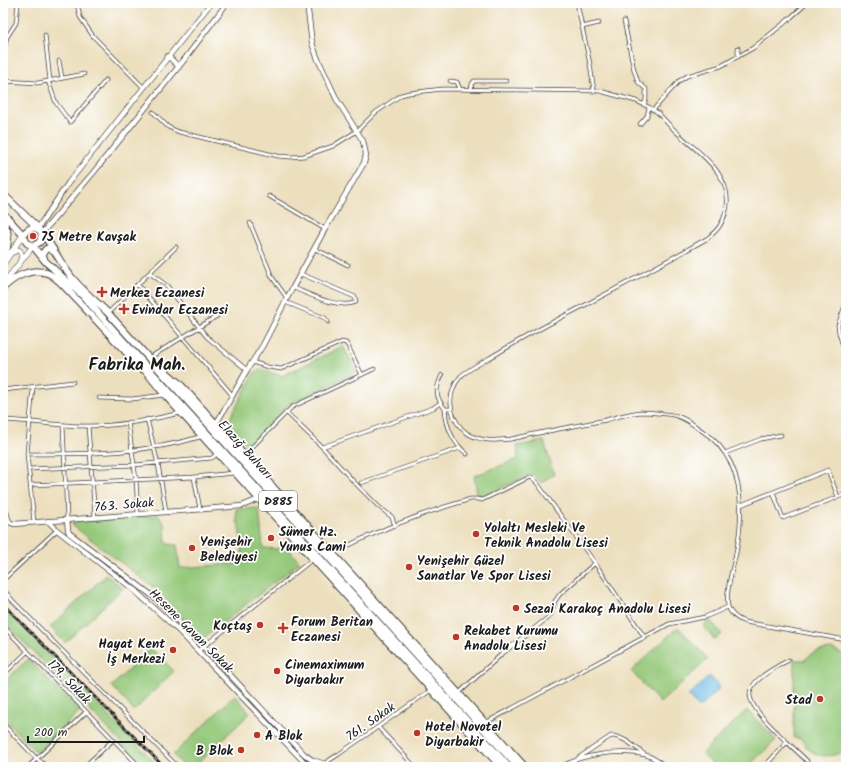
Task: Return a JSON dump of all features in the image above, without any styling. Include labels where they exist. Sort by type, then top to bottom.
[{"type":"highway","name":"Elazığ Bulvarı","points":[[3,194],[40,230],[74,280],[108,313],[518,767]]},
{"type":"highway","points":[[3,213],[23,236],[27,243],[33,246],[40,242],[42,237],[40,230],[28,228],[23,236]]},
{"type":"highway","points":[[3,220],[8,233],[8,244],[3,263]]},
{"type":"highway","name":"Elazığ Bulvarı","points":[[33,246],[45,261],[82,295],[509,767]]},
{"type":"highway","points":[[45,261],[42,254],[46,249],[49,248],[55,253]]},
{"type":"highway","points":[[3,288],[10,280],[23,274],[37,272],[48,273],[63,284],[119,346],[148,375]]},
{"type":"highway","points":[[121,339],[165,395],[260,498],[501,767]]},
{"type":"highway","points":[[149,358],[180,384],[525,767]]},
{"type":"main road","points":[[3,263],[23,236]]},
{"type":"main road","points":[[3,284],[33,246]]},
{"type":"main road","points":[[11,253],[18,250],[22,256],[20,262]]},
{"type":"street","points":[[3,54],[5,36],[16,23],[18,3]]},
{"type":"street","points":[[77,3],[80,17],[93,36],[143,87]]},
{"type":"street","points":[[40,230],[68,182],[210,3]]},
{"type":"street","points":[[40,230],[93,173],[227,3]]},
{"type":"street","points":[[216,424],[263,345],[325,229],[364,163],[366,155],[365,147],[357,131],[337,100],[317,57],[312,43],[307,3]]},
{"type":"street","points":[[577,3],[594,91]]},
{"type":"street","points":[[652,110],[679,81],[687,76],[710,70],[753,48],[807,3]]},
{"type":"street","points":[[624,21],[634,70],[638,82],[646,89],[646,99],[644,105]]},
{"type":"street","points":[[582,27],[599,24]]},
{"type":"street","points":[[45,35],[49,81],[56,103],[70,122],[106,80]]},
{"type":"street","points":[[738,48],[738,57]]},
{"type":"street","points":[[168,56],[178,67]]},
{"type":"street","points":[[729,56],[730,61]]},
{"type":"street","points":[[59,62],[62,78]]},
{"type":"street","points":[[3,81],[38,83],[84,74]]},
{"type":"street","points":[[450,81],[457,82],[460,89]]},
{"type":"street","points":[[471,89],[474,81],[506,82]]},
{"type":"street","points":[[153,112],[168,127],[179,132],[278,156],[291,157],[304,156],[332,146],[357,131],[375,113],[401,95],[409,93],[442,89],[594,91],[608,93],[649,107],[706,158],[714,167],[724,183],[727,195],[727,207],[724,219],[717,231],[708,238],[645,274],[513,343],[461,376],[452,390],[450,402],[453,414],[458,424],[467,434],[478,439],[495,440],[511,439],[642,412],[677,416],[712,437],[725,453],[737,479],[741,505],[740,525],[728,595],[728,607],[736,618],[745,622],[846,640]]},
{"type":"street","points":[[640,124],[647,116],[649,107]]},
{"type":"street","points":[[269,196],[325,229]]},
{"type":"street","points":[[250,223],[272,277],[286,300],[325,318],[328,322]]},
{"type":"street","points":[[108,313],[176,247]]},
{"type":"street","points":[[315,249],[348,265]]},
{"type":"street","points":[[150,273],[167,286],[207,337],[247,370]]},
{"type":"street","points":[[294,288],[336,303],[350,304],[356,302],[355,297],[301,274]]},
{"type":"street","points":[[138,285],[233,396]]},
{"type":"street","points":[[846,303],[838,325],[838,333],[846,356]]},
{"type":"street","points":[[149,358],[184,338],[217,316]]},
{"type":"street","points":[[252,362],[268,368],[281,369],[342,342],[346,343],[348,346],[362,375]]},
{"type":"street","points":[[244,455],[292,407],[374,369]]},
{"type":"street","points":[[442,375],[437,384],[436,394],[440,403],[445,409],[446,422],[460,448],[467,454]]},
{"type":"street","points":[[3,390],[73,382]]},
{"type":"street","points":[[33,387],[27,454],[34,522]]},
{"type":"street","points":[[99,398],[132,399],[165,395]]},
{"type":"street","points":[[322,447],[433,408],[440,403]]},
{"type":"street","points":[[445,409],[452,409]]},
{"type":"street","points":[[3,420],[88,426],[128,422],[181,412]]},
{"type":"street","points":[[286,412],[322,447],[379,507],[392,517],[395,526]]},
{"type":"street","points":[[147,419],[161,478],[166,512]]},
{"type":"street","points":[[128,422],[136,479],[138,514]]},
{"type":"street","points":[[63,425],[64,483],[69,533],[154,597],[204,647],[304,754],[312,760],[324,764]]},
{"type":"street","points":[[88,426],[95,517]]},
{"type":"street","points":[[725,453],[761,439],[781,435]]},
{"type":"street","points":[[27,454],[90,454],[131,451],[154,448],[203,436]]},
{"type":"street","points":[[361,483],[460,448]]},
{"type":"street","points":[[28,469],[91,468],[158,464],[212,458],[218,453]]},
{"type":"street","points":[[741,505],[828,470],[838,497]]},
{"type":"street","points":[[31,484],[194,477],[236,473]]},
{"type":"street","points":[[194,477],[200,509]]},
{"type":"street","points":[[333,553],[350,544],[428,512],[471,499],[482,500],[530,477],[537,483],[645,638]]},
{"type":"street","points":[[773,492],[783,518],[846,494]]},
{"type":"street","name":"763. Sokak","points":[[3,502],[9,522],[14,524],[242,506],[260,498]]},
{"type":"street","name":"Hesene Gavan Sokak","points":[[48,521],[134,588],[178,630],[309,767]]},
{"type":"street","points":[[3,580],[58,530]]},
{"type":"street","points":[[198,651],[314,558]]},
{"type":"street","points":[[459,693],[503,653],[550,616],[555,601],[560,594],[594,564]]},
{"type":"street","points":[[3,589],[13,601],[178,767]]},
{"type":"street","points":[[485,723],[669,624],[705,617],[728,607]]},
{"type":"street","name":"179. Sokak","points":[[3,626],[140,767]]},
{"type":"street","points":[[3,675],[27,652]]},
{"type":"street","points":[[789,660],[771,669],[753,686],[750,693],[752,703],[807,762]]},
{"type":"street","name":"761. Sokak","points":[[319,767],[432,690]]},
{"type":"street","points":[[28,767],[86,712]]},
{"type":"street","points":[[3,724],[48,767]]},
{"type":"street","points":[[378,727],[414,767]]},
{"type":"street","points":[[562,767],[611,736],[615,736],[625,741],[667,767]]},
{"type":"street","points":[[84,767],[113,740]]},
{"type":"street","points":[[764,767],[787,742]]},
{"type":"street","points":[[575,760],[606,753],[645,754]]},
{"type":"green space","points":[[343,346],[357,372],[290,404],[248,446],[228,422],[254,373],[261,369],[282,376]]},
{"type":"green space","points":[[544,441],[554,474],[541,483],[532,474],[484,496],[479,496],[477,494],[474,476],[518,459],[517,446]]},
{"type":"green space","points":[[259,508],[263,548],[280,549],[285,545],[300,562],[205,637],[201,637],[158,591],[72,525],[74,522],[158,515],[165,525],[166,542],[168,544],[177,545],[180,568],[243,563],[236,509]]},
{"type":"green space","points":[[106,575],[123,588],[65,643],[50,627]]},
{"type":"green space","points":[[3,607],[159,767],[145,767],[3,621]]},
{"type":"green space","points":[[710,620],[722,634],[715,640],[703,626]]},
{"type":"green space","points":[[678,627],[708,659],[660,703],[631,671]]},
{"type":"green space","points":[[151,648],[174,671],[134,711],[112,686]]},
{"type":"green space","name":"Stad","points":[[832,649],[846,656],[846,750],[826,756],[815,753],[805,745],[801,739],[794,738],[794,660],[805,660],[814,653]]},
{"type":"green space","points":[[28,659],[80,711],[37,753],[3,718],[3,683]]},
{"type":"green space","points":[[235,695],[250,713],[194,767],[185,767],[173,755]]},
{"type":"green space","points":[[747,710],[776,740],[747,767],[715,767],[702,753]]},
{"type":"water","points":[[710,676],[720,688],[699,708],[688,696]]},
{"type":"railway","points":[[3,604],[164,767]]},
{"type":"place","name":"75 Metre Kavşak","points":[[33,236]]},
{"type":"place","name":"Merkez Eczanesi","points":[[102,292]]},
{"type":"place","name":"Evindar Eczanesi","points":[[124,309]]},
{"type":"place","name":"Yolaltı Mesleki Ve Teknik Anadolu Lisesi","points":[[476,534]]},
{"type":"place","name":"Sümer Hz. Yunus Cami","points":[[271,538]]},
{"type":"place","name":"Yenişehir Belediyesi","points":[[192,548]]},
{"type":"place","name":"Yenişehir Güzel Sanatlar Ve Spor Lisesi","points":[[409,567]]},
{"type":"place","name":"Sezai Karakoç Anadolu Lisesi","points":[[516,608]]},
{"type":"place","name":"Koçtaş","points":[[260,625]]},
{"type":"place","name":"Forum Beritan Eczanesi","points":[[283,628]]},
{"type":"place","name":"Rekabet Kurumu Anadolu Lisesi","points":[[456,637]]},
{"type":"place","name":"Hayat Kent İş Merkezi","points":[[173,650]]},
{"type":"place","name":"Cinemaximum Diyarbakır","points":[[277,671]]},
{"type":"place","name":"Stad","points":[[820,699]]},
{"type":"place","name":"Hotel Novotel Diyarbakir","points":[[417,733]]},
{"type":"place","name":"A Blok","points":[[257,735]]},
{"type":"place","name":"B Blok","points":[[241,750]]},
{"type":"district","name":"Fabrika Mah.","points":[[137,364]]}]
